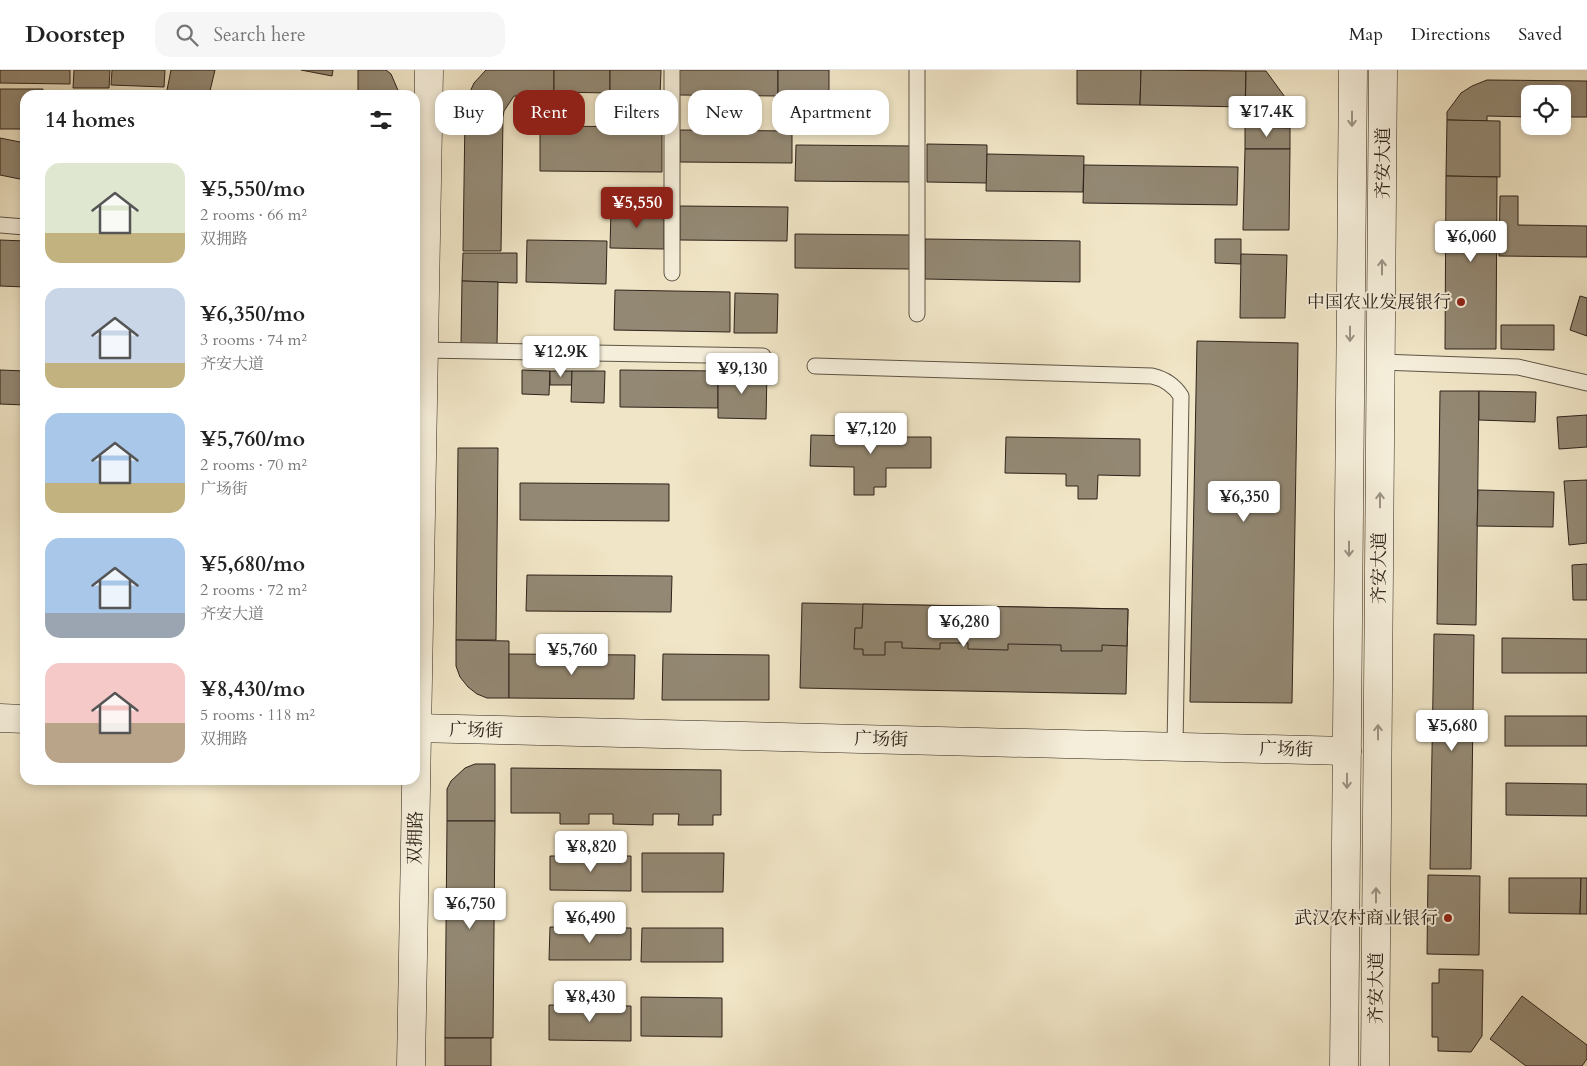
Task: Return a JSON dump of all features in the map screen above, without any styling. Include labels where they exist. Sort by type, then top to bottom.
[{"type":"main road","name":"双拥路","points":[[420,539],[428,70]]},
{"type":"main road","name":"齐安大道","points":[[1344,1066],[1352,70]]},
{"type":"main road","name":"齐安大道","points":[[1375,1066],[1383,70]]},
{"type":"main road","points":[[0,718],[20,719]]},
{"type":"main road","name":"广场街","points":[[420,728],[1347,750]]},
{"type":"main road","name":"双拥路","points":[[411,1066],[415,785]]},
{"type":"lane","points":[[672,70],[672,274]]},
{"type":"lane","points":[[916,314],[917,70]]},
{"type":"lane","points":[[0,225],[20,227]]},
{"type":"lane","points":[[424,350],[762,356]]},
{"type":"lane","points":[[1381,362],[1518,367],[1587,383]]},
{"type":"lane","points":[[815,366],[1152,376],[1161,378],[1176,389],[1181,396],[1176,746]]},
{"type":"building","points":[[0,70],[70,70],[70,84],[0,83]]},
{"type":"building","points":[[74,70],[110,70],[109,88],[73,88]]},
{"type":"building","points":[[112,70],[165,70],[164,87],[111,85]]},
{"type":"building","points":[[171,70],[215,70],[210,90],[167,90]]},
{"type":"building","points":[[301,70],[333,70],[332,76]]},
{"type":"building","points":[[358,70],[386,70],[391,74],[398,90],[358,90]]},
{"type":"building","points":[[486,70],[554,70],[554,90],[513,90],[513,98],[504,111],[503,117],[503,90],[471,90],[474,83]]},
{"type":"building","points":[[554,70],[610,70],[610,90],[595,90],[595,93],[585,93],[585,90],[554,90]]},
{"type":"building","points":[[610,70],[661,70],[660,90],[610,90]]},
{"type":"building","points":[[679,70],[778,70],[778,90],[772,90],[772,96],[762,96],[762,90],[688,90],[688,95],[679,95]]},
{"type":"building","points":[[778,70],[829,70],[829,90],[778,90]]},
{"type":"building","points":[[1077,70],[1141,70],[1140,105],[1077,104]]},
{"type":"building","points":[[1141,70],[1246,71],[1245,107],[1140,105]]},
{"type":"building","points":[[1246,71],[1266,71],[1290,104],[1290,128],[1245,127]]},
{"type":"building","points":[[1487,80],[1587,81],[1587,117],[1571,117],[1571,85],[1521,85],[1521,117],[1487,116],[1487,121],[1447,120],[1447,112],[1461,93]]},
{"type":"building","points":[[0,89],[43,89],[20,90],[20,129],[0,129]]},
{"type":"building","points":[[1447,120],[1500,121],[1500,177],[1446,176]]},
{"type":"building","points":[[585,126],[595,126],[595,135],[662,135],[662,172],[540,171],[540,135],[585,135]]},
{"type":"building","points":[[1245,127],[1290,128],[1290,149],[1245,149]]},
{"type":"building","points":[[680,130],[688,130],[688,135],[762,135],[762,131],[772,131],[772,135],[792,135],[792,163],[680,162]]},
{"type":"building","points":[[465,135],[503,135],[501,251],[463,251]]},
{"type":"building","points":[[0,138],[20,142],[20,179],[0,175]]},
{"type":"building","points":[[927,144],[987,145],[987,183],[927,182]]},
{"type":"building","points":[[796,145],[912,146],[912,182],[795,181]]},
{"type":"building","points":[[1245,149],[1290,149],[1289,230],[1243,230]]},
{"type":"building","points":[[987,154],[1084,156],[1083,192],[986,191]]},
{"type":"building","points":[[1084,165],[1238,167],[1237,205],[1083,203]]},
{"type":"building","points":[[1446,176],[1497,177],[1496,349],[1445,349]]},
{"type":"building","points":[[1500,196],[1518,196],[1518,225],[1587,226],[1587,257],[1499,256]]},
{"type":"building","points":[[680,206],[788,207],[787,241],[680,240]]},
{"type":"building","points":[[611,210],[664,210],[664,249],[610,248]]},
{"type":"building","points":[[795,234],[911,235],[911,269],[795,268]]},
{"type":"building","points":[[925,239],[1080,241],[1080,282],[925,279]]},
{"type":"building","points":[[1215,239],[1241,239],[1241,264],[1215,263]]},
{"type":"building","points":[[0,240],[20,241],[20,287],[0,286]]},
{"type":"building","points":[[527,240],[607,241],[606,284],[526,282]]},
{"type":"building","points":[[463,253],[517,253],[517,283],[462,281]]},
{"type":"building","points":[[1241,254],[1287,255],[1285,318],[1240,318]]},
{"type":"building","points":[[462,281],[498,282],[497,346],[461,345]]},
{"type":"building","points":[[615,290],[730,292],[730,332],[614,330]]},
{"type":"building","points":[[735,293],[778,294],[777,333],[734,333]]},
{"type":"building","points":[[1580,296],[1587,298],[1587,336],[1570,330]]},
{"type":"building","points":[[1501,325],[1554,325],[1554,350],[1501,349]]},
{"type":"building","points":[[1197,341],[1298,343],[1292,703],[1190,702]]},
{"type":"building","points":[[0,370],[20,371],[20,405],[0,404]]},
{"type":"building","points":[[522,370],[550,371],[549,395],[522,394]]},
{"type":"building","points":[[620,370],[718,371],[718,408],[620,407]]},
{"type":"building","points":[[550,371],[572,371],[572,385],[550,385]]},
{"type":"building","points":[[572,371],[605,371],[604,403],[571,402]]},
{"type":"building","points":[[718,371],[767,372],[766,419],[718,418]]},
{"type":"building","points":[[1440,391],[1479,391],[1476,625],[1437,624]]},
{"type":"building","points":[[1479,391],[1536,392],[1535,422],[1479,420]]},
{"type":"building","points":[[1587,415],[1587,447],[1559,449],[1557,417]]},
{"type":"building","points":[[856,429],[895,430],[895,437],[931,437],[931,468],[886,468],[886,487],[874,487],[874,495],[854,495],[854,467],[810,466],[811,435],[856,436]]},
{"type":"building","points":[[1006,437],[1140,439],[1140,476],[1098,475],[1097,499],[1078,499],[1078,486],[1066,486],[1066,474],[1005,473]]},
{"type":"building","points":[[458,448],[498,448],[496,640],[456,640]]},
{"type":"building","points":[[1587,480],[1587,543],[1569,545],[1564,481]]},
{"type":"building","points":[[520,483],[669,484],[669,521],[520,520]]},
{"type":"building","points":[[1478,490],[1554,492],[1553,527],[1477,526]]},
{"type":"building","points":[[1587,564],[1587,600],[1573,600],[1572,565]]},
{"type":"building","points":[[527,575],[672,576],[671,612],[526,611]]},
{"type":"building","points":[[802,603],[1128,609],[1126,694],[800,688]]},
{"type":"building","points":[[863,604],[1128,609],[1127,646],[1102,645],[1102,651],[1061,651],[1061,645],[1008,644],[1008,650],[968,649],[968,643],[940,643],[940,649],[902,648],[902,642],[885,642],[885,655],[863,655],[863,649],[854,649],[855,628],[862,628]]},
{"type":"building","points":[[1434,634],[1474,635],[1471,869],[1430,869]]},
{"type":"building","points":[[1502,638],[1587,639],[1587,673],[1502,673]]},
{"type":"building","points":[[456,640],[509,641],[509,698],[487,698],[477,694],[468,687],[460,677],[456,666]]},
{"type":"building","points":[[509,654],[635,655],[634,699],[509,698]]},
{"type":"building","points":[[663,654],[769,655],[769,700],[662,700]]},
{"type":"building","points":[[1505,716],[1587,716],[1587,746],[1505,746]]},
{"type":"building","points":[[475,764],[495,764],[495,821],[447,821],[447,789],[451,781],[465,768]]},
{"type":"building","points":[[511,768],[721,770],[721,815],[713,815],[713,825],[678,825],[679,814],[653,814],[653,825],[613,824],[613,814],[589,814],[589,824],[560,824],[560,813],[511,813]]},
{"type":"building","points":[[1506,783],[1587,784],[1587,816],[1506,815]]},
{"type":"building","points":[[447,821],[495,821],[493,1038],[445,1038]]},
{"type":"building","points":[[642,853],[724,853],[723,892],[642,892]]},
{"type":"building","points":[[550,856],[631,856],[631,891],[550,890]]},
{"type":"building","points":[[1428,875],[1480,876],[1479,955],[1427,954]]},
{"type":"building","points":[[1509,878],[1581,878],[1580,914],[1509,913]]},
{"type":"building","points":[[1581,878],[1587,878],[1587,914],[1580,914]]},
{"type":"building","points":[[550,927],[631,928],[631,960],[549,960]]},
{"type":"building","points":[[642,928],[723,928],[723,962],[641,962]]},
{"type":"building","points":[[1439,969],[1483,970],[1482,1036],[1471,1052],[1438,1051],[1438,1037],[1432,1037],[1432,983],[1439,983]]},
{"type":"building","points":[[1522,996],[1587,1045],[1587,1059],[1582,1066],[1526,1066],[1490,1039]]},
{"type":"building","points":[[641,997],[722,998],[722,1037],[641,1036]]},
{"type":"building","points":[[549,1005],[631,1006],[631,1041],[549,1040]]},
{"type":"building","points":[[445,1038],[491,1038],[491,1066],[445,1066]]},
{"type":"place","name":"中国农业发展银行","points":[[1461,302]]},
{"type":"place","name":"武汉农村商业银行","points":[[1448,918]]}]
